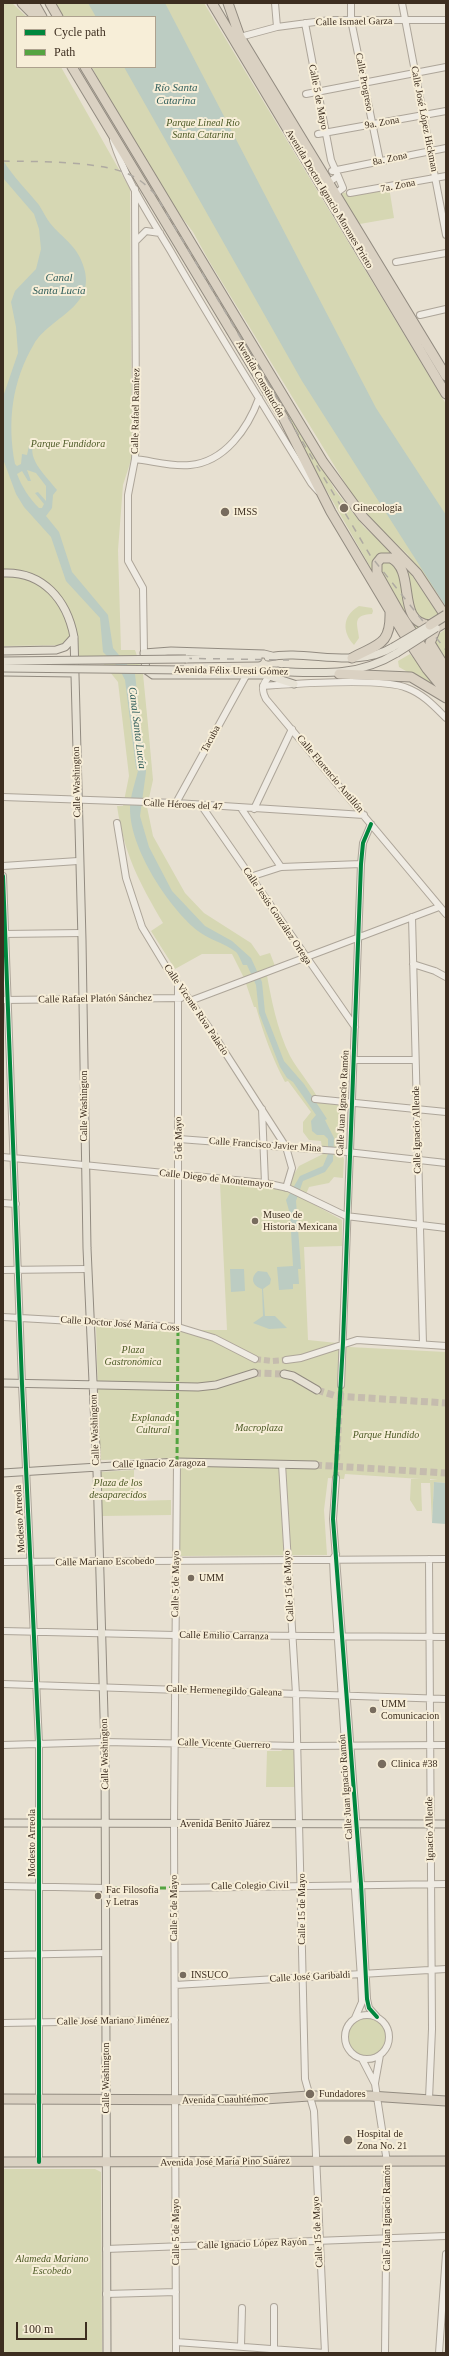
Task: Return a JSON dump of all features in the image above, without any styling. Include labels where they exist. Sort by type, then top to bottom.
[{"type":"highway","points":[[22,3],[37,12]]},
{"type":"highway","points":[[31,3],[37,12]]},
{"type":"highway","points":[[50,3],[57,16]]},
{"type":"highway","points":[[213,3],[235,25]]},
{"type":"highway","name":"Avenida Doctor Ignacio Morones Prieto","points":[[213,3],[446,394]]},
{"type":"highway","name":"Avenida Doctor Ignacio Morones Prieto","points":[[228,3],[240,36],[446,376]]},
{"type":"highway","name":"Avenida Constitución","points":[[73,68],[283,417],[322,495],[390,611],[416,652],[446,692]]},
{"type":"highway","name":"Avenida Constitución","points":[[86,68],[260,358],[348,497],[362,517],[409,564],[446,616]]},
{"type":"highway","points":[[90,76],[129,161]]},
{"type":"highway","points":[[213,300],[260,358]]},
{"type":"highway","points":[[446,669],[431,646],[433,627],[419,622],[412,616],[404,577],[400,566],[394,560],[384,557],[379,560],[377,573],[391,599],[446,683]]},
{"type":"highway","points":[[352,658],[379,645],[387,638],[390,628],[390,611]]},
{"type":"highway","name":"Avenida Félix Uresti Gómez","points":[[433,627],[446,616]]},
{"type":"highway","name":"Avenida Félix Uresti Gómez","points":[[433,627],[446,622]]},
{"type":"highway","points":[[339,674],[411,677],[446,698]]},
{"type":"highway","name":"Avenida Cuauhtémoc","points":[[3,2098],[250,2100],[309,2096],[377,2096],[446,2100]]},
{"type":"highway","name":"Avenida José María Pino Suárez","points":[[3,2162],[107,2163],[446,2161]]},
{"type":"main road","name":"Calle Washington","points":[[3,573],[16,573],[30,577],[45,584],[54,592],[68,613],[74,637],[78,861],[82,933],[84,1165],[97,1466],[107,1824],[107,2353]]},
{"type":"main road","name":"Avenida Félix Uresti Gómez","points":[[3,668],[267,674],[278,671],[339,674],[373,666],[395,650],[433,627]]},
{"type":"main road","points":[[3,651],[56,650],[65,647],[74,637]]},
{"type":"main road","points":[[56,650],[62,663],[62,667],[57,673]]},
{"type":"main road","name":"Avenida Félix Uresti Gómez","points":[[4,660],[262,658],[272,656],[352,658],[372,657],[395,650]]},
{"type":"main road","points":[[272,656],[264,654],[178,651],[144,653],[146,670],[150,674],[267,674],[294,684]]},
{"type":"main road","points":[[3,672],[75,673]]},
{"type":"main road","points":[[3,1383],[204,1386],[216,1385],[254,1373]]},
{"type":"main road","points":[[284,1374],[293,1376],[317,1390]]},
{"type":"main road","name":"Calle Ignacio Zaragoza","points":[[3,1473],[177,1462],[315,1465]]},
{"type":"main road","name":"Avenida Benito Juárez","points":[[3,1823],[354,1825],[446,1824]]},
{"type":"street","points":[[275,3],[277,27]]},
{"type":"street","name":"Calle Progreso","points":[[351,3],[351,20],[380,161]]},
{"type":"street","name":"Calle José López Hickman","points":[[402,3],[404,21],[416,73],[446,235]]},
{"type":"street","name":"Calle Ismael Garza","points":[[240,36],[277,27],[305,23],[351,20],[446,20]]},
{"type":"street","name":"Calle 5 de Mayo","points":[[305,23],[325,133],[335,173],[344,187],[335,194]]},
{"type":"street","points":[[306,94],[446,67]]},
{"type":"street","name":"9a. Zona","points":[[318,134],[446,111]]},
{"type":"street","points":[[110,129],[121,162],[160,233],[311,483],[322,495]]},
{"type":"street","name":"8a. Zona","points":[[335,173],[380,161],[446,148]]},
{"type":"street","points":[[328,183],[335,173]]},
{"type":"street","name":"7a. Zona","points":[[350,193],[446,176]]},
{"type":"street","name":"Calle Rafael Ramírez","points":[[135,189],[135,459],[128,495],[128,561],[143,588],[144,653]]},
{"type":"street","points":[[136,240],[146,231],[160,233]]},
{"type":"street","points":[[396,262],[446,253]]},
{"type":"street","points":[[420,315],[446,308]]},
{"type":"street","points":[[135,459],[182,466],[202,463],[215,457],[238,438],[246,426],[259,398]]},
{"type":"street","name":"Tacuba","points":[[176,803],[247,674]]},
{"type":"street","points":[[267,674],[263,686],[372,683],[406,687],[429,701],[446,718]]},
{"type":"street","name":"Calle Florencio Antillón","points":[[263,686],[266,699],[292,728],[446,914]]},
{"type":"street","points":[[254,809],[292,728]]},
{"type":"street","name":"Calle Héroes del 47","points":[[3,797],[176,803],[364,815]]},
{"type":"street","name":"Calle Jesús González Ortega","points":[[201,805],[305,958],[355,1027]]},
{"type":"street","points":[[241,808],[281,867]]},
{"type":"street","name":"Calle Vicente Riva Palacio","points":[[117,824],[121,857],[135,909],[152,946],[262,1108],[286,1147],[292,1168],[288,1188]]},
{"type":"street","name":"Calle Juan Ignacio Ramón","points":[[341,1385],[360,864],[363,842],[371,824]]},
{"type":"street","points":[[3,866],[78,861]]},
{"type":"street","points":[[250,877],[281,867],[360,864]]},
{"type":"street","name":"Modesto Arreola","points":[[3,876],[6,1000],[39,1743],[39,2162]]},
{"type":"street","name":"Calle Rafael Platón Sánchez","points":[[6,1000],[188,999],[250,979],[357,936],[439,907]]},
{"type":"street","name":"Calle Ignacio Allende","points":[[412,917],[423,1344]]},
{"type":"street","points":[[4,934],[82,933]]},
{"type":"street","points":[[413,964],[435,971],[446,978]]},
{"type":"street","points":[[178,984],[178,998]]},
{"type":"street","name":"5 de Mayo","points":[[178,998],[178,1327]]},
{"type":"street","points":[[354,1060],[415,1060]]},
{"type":"street","points":[[315,1099],[446,1112]]},
{"type":"street","points":[[262,1108],[265,1183]]},
{"type":"street","name":"Calle Francisco Javier Mina","points":[[179,1139],[338,1151],[446,1163]]},
{"type":"street","name":"Calle Diego de Montemayor","points":[[3,1157],[265,1183],[288,1188],[346,1216],[446,1228]]},
{"type":"street","points":[[3,1203],[16,1204]]},
{"type":"street","points":[[3,1270],[88,1270]]},
{"type":"street","name":"Calle Doctor José María Coss","points":[[3,1317],[178,1327],[214,1338],[254,1359]]},
{"type":"street","points":[[286,1360],[302,1358],[343,1343],[357,1340],[446,1346]]},
{"type":"street","name":"Calle 5 de Mayo","points":[[176,2353],[174,1690],[177,1561],[177,1462]]},
{"type":"street","name":"Calle 15 de Mayo","points":[[282,1464],[298,1746],[305,2080],[313,2107],[318,2242],[325,2353]]},
{"type":"street","name":"Calle Juan Ignacio Ramón","points":[[336,1478],[333,1519],[364,1974],[368,2005],[377,2017]]},
{"type":"street","name":"Calle Mariano Escobedo","points":[[3,1562],[288,1560],[336,1557],[446,1559]]},
{"type":"street","name":"Ignacio Allende","points":[[429,1559],[431,1884],[430,1969],[432,2030],[429,2099]]},
{"type":"street","name":"Calle Emilio Carranza","points":[[3,1631],[292,1637],[446,1637]]},
{"type":"street","name":"Calle Hermenegildo Galeana","points":[[3,1684],[446,1699]]},
{"type":"street","name":"Calle Vicente Guerrero","points":[[3,1745],[105,1742],[298,1746],[446,1745]]},
{"type":"street","name":"Calle Colegio Civil","points":[[174,1888],[358,1884],[446,1884]]},
{"type":"street","points":[[3,1886],[106,1888]]},
{"type":"street","points":[[3,1955],[106,1953]]},
{"type":"street","name":"Calle José Garibaldi","points":[[174,1985],[446,1969]]},
{"type":"street","name":"Calle Juan Ignacio Ramón","points":[[355,2018],[362,2002],[364,1974]]},
{"type":"street","points":[[365,2015],[377,2017],[386,2026],[390,2036],[387,2047],[380,2056],[362,2059],[351,2052],[346,2042],[348,2026],[355,2018],[365,2015]]},
{"type":"street","name":"Calle José Mariano Jiménez","points":[[3,2022],[175,2020]]},
{"type":"street","name":"Calle Juan Ignacio Ramón","points":[[375,2084],[380,2056]]},
{"type":"street","name":"Calle Juan Ignacio Ramón","points":[[362,2059],[375,2084],[387,2162],[385,2353]]},
{"type":"street","name":"Calle Ignacio López Rayón","points":[[106,2249],[387,2240],[446,2236]]},
{"type":"street","points":[[439,2353],[446,2254]]},
{"type":"street","points":[[106,2294],[176,2292]]},
{"type":"street","points":[[274,2307],[274,2351]]},
{"type":"street","points":[[241,2346],[242,2308]]},
{"type":"street","points":[[176,2342],[241,2346],[274,2351],[325,2353]]},
{"type":"green space","points":[[3,3],[12,3],[26,16],[16,16],[16,68],[62,68],[130,189],[132,457],[123,485],[118,550],[121,650],[135,650],[143,674],[153,780],[147,807],[153,836],[185,893],[204,913],[251,943],[260,956],[270,953],[275,966],[266,970],[275,1014],[285,1046],[297,1068],[320,1102],[341,1104],[339,1148],[344,1159],[343,1178],[334,1177],[329,1183],[309,1187],[304,1199],[342,1220],[342,1246],[304,1247],[308,1340],[337,1343],[349,1347],[446,1352],[446,1483],[434,1482],[432,1523],[430,1480],[430,1483],[421,1483],[422,1511],[417,1511],[410,1500],[411,1479],[421,1479],[345,1474],[344,1479],[328,1478],[324,1510],[327,1555],[180,1556],[180,1458],[100,1460],[96,1326],[176,1330],[227,1330],[220,1183],[284,1190],[299,1166],[323,1154],[321,1141],[309,1140],[303,1132],[303,1122],[311,1112],[288,1081],[285,1082],[280,1073],[268,1045],[256,1007],[254,1007],[244,978],[232,954],[202,954],[175,969],[151,931],[163,923],[140,881],[128,853],[117,806],[123,806],[129,776],[118,682],[97,656],[76,656],[76,645],[3,646]]},
{"type":"green space","name":"Parque Lineal Río Santa Catarina","points":[[53,3],[204,3],[446,404],[446,605],[407,554],[367,516],[356,501],[209,261],[193,232],[177,211],[104,92],[92,68],[156,68],[156,16],[60,16]]},
{"type":"green space","points":[[389,187],[394,218],[354,225],[335,194]]},
{"type":"green space","points":[[286,403],[335,490],[364,527],[393,553],[379,555],[373,572],[279,407]]},
{"type":"green space","points":[[385,560],[398,568],[411,619],[419,627],[413,632],[380,573],[380,564]]},
{"type":"green space","points":[[405,565],[438,614],[424,621],[414,612]]},
{"type":"green space","points":[[359,606],[372,608],[373,611],[372,614],[361,616],[358,619],[357,625],[359,638],[354,645],[347,635],[346,624],[349,614]]},
{"type":"green space","points":[[446,629],[446,665],[433,638]]},
{"type":"green space","points":[[410,654],[439,690],[399,667],[398,661]]},
{"type":"green space","name":"Plaza de los desaparecidos","points":[[134,1470],[134,1501],[171,1500],[171,1515],[102,1516],[100,1472]]},
{"type":"green space","points":[[285,1748],[293,1750],[295,1754],[296,1787],[266,1787],[267,1751],[281,1751]]},
{"type":"green space","points":[[372,2018],[379,2021],[385,2027],[388,2038],[387,2046],[379,2055],[372,2058],[364,2058],[357,2055],[349,2046],[348,2034],[351,2027],[360,2019]]},
{"type":"green space","name":"Alameda Mariano Escobedo","points":[[3,2169],[95,2169],[101,2172],[102,2353],[3,2353]]},
{"type":"water","name":"Río Santa Catarina","points":[[88,3],[165,3],[376,408],[446,515],[446,607],[302,381],[125,68],[156,68],[156,16],[95,16]]},
{"type":"water","name":"Canal Santa Lucía","points":[[3,160],[39,205],[50,223],[74,248],[84,268],[86,281],[84,293],[78,302],[50,326],[34,344],[21,372],[13,402],[12,417],[15,464],[17,466],[21,464],[22,454],[27,455],[29,446],[34,443],[32,449],[35,462],[57,490],[53,495],[52,508],[46,516],[59,532],[72,572],[108,615],[113,648],[135,674],[146,772],[140,816],[149,847],[172,891],[205,926],[232,941],[251,958],[262,982],[265,1012],[284,1061],[304,1084],[327,1119],[325,1120],[334,1138],[333,1161],[325,1172],[303,1181],[296,1201],[301,1269],[298,1269],[299,1284],[293,1284],[293,1289],[279,1290],[277,1267],[293,1266],[290,1214],[286,1200],[300,1176],[323,1166],[328,1154],[328,1139],[324,1135],[317,1135],[312,1131],[311,1121],[316,1115],[293,1082],[287,1078],[280,1067],[259,1013],[256,985],[247,965],[243,965],[236,952],[202,934],[187,921],[164,893],[144,859],[132,825],[130,809],[138,771],[136,768],[125,680],[119,668],[103,652],[100,618],[66,581],[51,537],[24,507],[16,494],[3,459],[4,394],[18,353],[16,327],[11,302],[15,291],[36,269],[41,249],[39,229],[34,214],[3,178]],"holes":[[[27,470],[36,473],[46,486],[46,501],[38,492],[35,493],[44,504],[42,508],[39,508],[29,496],[17,474],[22,471],[28,481],[31,481]]]},
{"type":"water","points":[[230,1269],[244,1269],[245,1291],[231,1292]]},
{"type":"water","points":[[258,1271],[267,1272],[271,1279],[270,1284],[263,1289],[265,1316],[275,1316],[287,1328],[269,1329],[253,1323],[263,1316],[262,1289],[256,1286],[253,1281],[255,1273]]},
{"type":"water","points":[[434,1482],[446,1483],[446,1524],[432,1523]]},
{"type":"tunnel","points":[[255,1359],[272,1361],[286,1360]]},
{"type":"tunnel","points":[[254,1373],[284,1374]]},
{"type":"tunnel","points":[[336,1478],[341,1385]]},
{"type":"tunnel","points":[[317,1390],[336,1396],[446,1403]]},
{"type":"tunnel","points":[[315,1465],[446,1473]]},
{"type":"railway","points":[[3,161],[72,163],[108,168],[124,172],[136,178],[144,183],[155,194],[370,555],[446,650]]},
{"type":"railway","points":[[3,660],[167,658],[289,660]]},
{"type":"marked path","points":[[177,1462],[178,1327]]},
{"type":"marked path","points":[[106,1888],[174,1888]]},
{"type":"cycle path","points":[[371,824],[363,843],[361,864],[343,1343],[333,1519],[361,1884],[367,1999],[369,2008],[377,2017]]},
{"type":"cycle path","points":[[3,876],[22,1384],[39,1743],[39,2162]]},
{"type":"place","name":"Ginecología","points":[[344,508]]},
{"type":"place","name":"IMSS","points":[[225,512]]},
{"type":"place","name":"Museo de Historia Mexicana","points":[[255,1221]]},
{"type":"place","name":"UMM","points":[[191,1578]]},
{"type":"place","name":"UMM Comunicacion","points":[[373,1710]]},
{"type":"place","name":"Clinica #38","points":[[382,1764]]},
{"type":"place","name":"Fac Filosofía y Letras","points":[[98,1896]]},
{"type":"place","name":"INSUCO","points":[[183,1975]]},
{"type":"place","name":"Fundadores","points":[[310,2094]]},
{"type":"place","name":"Hospital de Zona No. 21","points":[[348,2140]]},
{"type":"park label","name":"Parque Fundidora","points":[[68,444]]},
{"type":"park label","name":"Plaza Gastronómica","points":[[133,1356]]},
{"type":"park label","name":"Explanada Cultural","points":[[153,1424]]},
{"type":"park label","name":"Macroplaza","points":[[259,1428]]},
{"type":"park label","name":"Parque Hundido","points":[[386,1435]]}]
